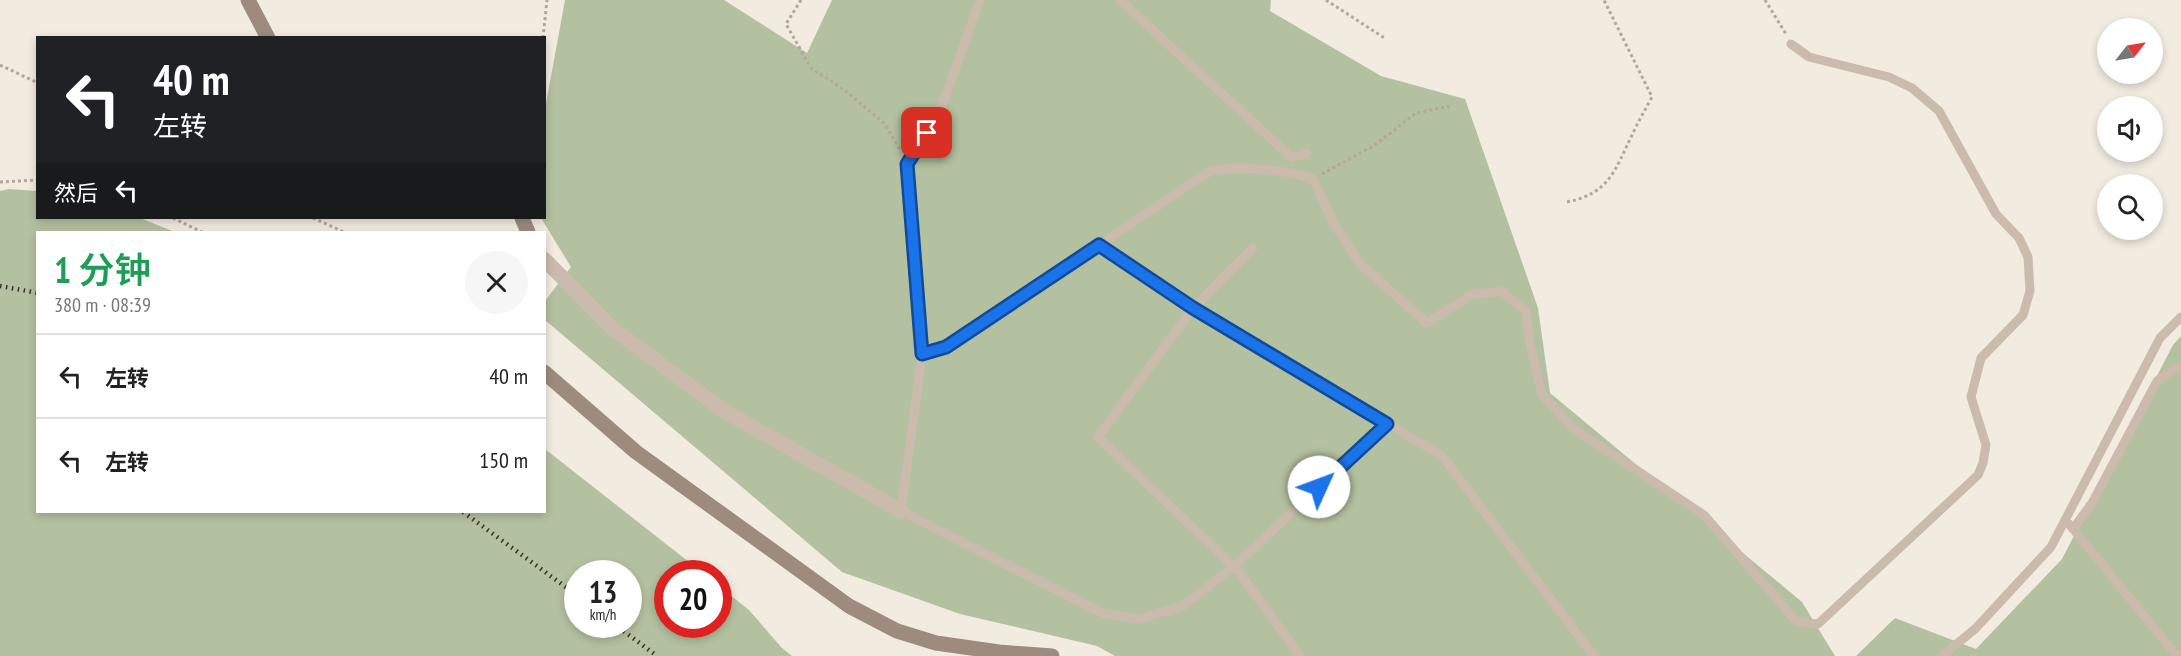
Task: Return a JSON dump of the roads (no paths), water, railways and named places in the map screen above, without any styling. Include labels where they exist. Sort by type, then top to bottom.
[{"type":"street","points":[[248,0],[267,36]]},
{"type":"street","points":[[546,261],[614,329],[724,411],[901,510]]},
{"type":"street","points":[[546,374],[636,452],[849,606],[897,631],[936,643],[999,652],[1052,656]]},
{"type":"lane","points":[[980,0],[938,117],[907,164],[922,354],[901,510],[1102,613],[1139,619],[1183,606],[1233,567],[1387,424]]},
{"type":"lane","points":[[1120,0],[1292,158],[1306,153]]},
{"type":"lane","points":[[922,354],[946,347],[1212,170],[1232,168],[1298,174],[1313,179],[1333,222],[1360,264],[1427,322],[1471,295],[1501,291],[1526,311],[1530,344],[1542,395],[1574,428],[1704,515],[1797,622],[1818,624],[1978,475],[1986,445],[1971,397],[1981,358],[2023,315],[2030,291],[2028,257],[2019,238],[1996,214],[1939,111],[1912,88],[1888,77],[1809,57],[1791,44]]},
{"type":"lane","points":[[1099,245],[1193,308],[1442,456],[1594,656]]},
{"type":"lane","points":[[1253,248],[1193,308],[1098,437],[1233,567],[1300,656]]},
{"type":"lane","points":[[1942,656],[1975,629],[2051,547],[2160,339],[2181,317]]},
{"type":"lane","points":[[2073,529],[2092,503],[2157,381],[2176,368],[2181,368]]},
{"type":"lane","points":[[2065,520],[2177,656]]},
{"type":"railway","points":[[0,286],[36,293]]},
{"type":"railway","points":[[464,513],[564,586]]},
{"type":"railway","points":[[633,638],[657,656]]}]
